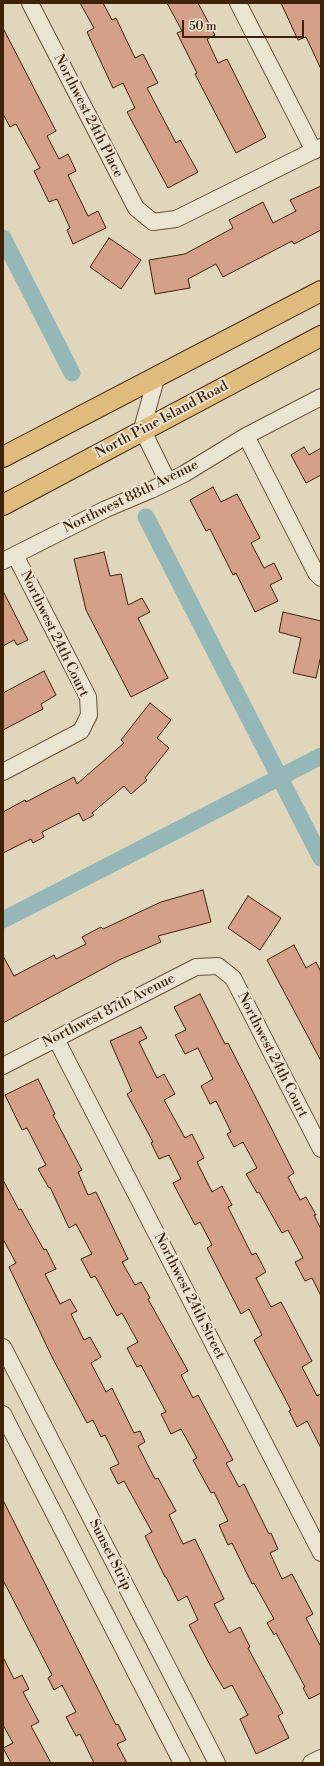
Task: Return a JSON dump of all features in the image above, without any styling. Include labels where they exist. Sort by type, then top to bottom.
[{"type":"main road","points":[[3,457],[321,291]]},
{"type":"main road","name":"North Pine Island Road","points":[[3,505],[142,429],[321,336]]},
{"type":"street","name":"Northwest 24th Place","points":[[30,3],[136,208],[153,222],[176,219],[317,149]]},
{"type":"street","points":[[238,3],[317,149]]},
{"type":"street","points":[[157,376],[142,429],[168,482]]},
{"type":"street","name":"Northwest 88th Avenue","points":[[9,558],[106,509],[168,482],[246,436],[321,397]]},
{"type":"street","points":[[246,436],[316,573],[321,578]]},
{"type":"street","name":"Northwest 24th Court","points":[[3,772],[82,731],[90,715],[88,697],[9,558]]},
{"type":"street","name":"Northwest 24th Court","points":[[218,966],[233,978],[321,1149]]},
{"type":"street","name":"Northwest 87th Avenue","points":[[3,1066],[196,967],[218,966]]},
{"type":"street","name":"Northwest 24th Street","points":[[56,1039],[321,1553]]},
{"type":"street","name":"Sunset Strip","points":[[3,1347],[217,1763]]},
{"type":"street","points":[[3,1414],[182,1763]]},
{"type":"street","points":[[312,1763],[321,1758]]},
{"type":"building","points":[[80,3],[103,3],[112,20],[116,18],[135,58],[143,54],[158,83],[147,88],[176,143],[180,140],[198,172],[168,188],[127,112],[135,108],[123,83],[113,88],[87,32],[94,28]]},
{"type":"building","points":[[167,3],[198,3],[215,35],[207,39],[218,63],[227,59],[266,137],[236,153],[195,74],[197,73],[177,33],[182,31]]},
{"type":"building","points":[[281,3],[321,3],[321,69],[306,37],[298,40]]},
{"type":"building","points":[[3,28],[56,131],[47,136],[59,159],[68,154],[76,171],[68,175],[88,216],[98,211],[106,228],[73,244],[67,230],[70,228],[57,199],[49,202],[34,171],[40,168],[16,124],[10,127],[3,114]]},
{"type":"building","points":[[321,186],[321,230],[294,244],[292,241],[223,277],[216,264],[188,279],[190,288],[155,294],[149,260],[185,254],[233,228],[229,220],[263,202],[273,223],[296,211],[290,200]]},
{"type":"building","points":[[109,238],[141,260],[121,289],[90,267]]},
{"type":"building","points":[[304,447],[309,455],[321,448],[321,475],[306,483],[291,455]]},
{"type":"building","points":[[213,487],[221,502],[237,494],[260,538],[251,543],[264,568],[274,563],[282,579],[270,585],[278,601],[255,612],[236,573],[233,575],[210,529],[206,531],[190,500]]},
{"type":"building","points":[[104,552],[110,576],[121,574],[128,605],[142,598],[150,612],[138,618],[168,678],[131,697],[86,610],[74,559]]},
{"type":"building","points":[[3,591],[28,640],[17,645],[14,640],[3,646]]},
{"type":"building","points":[[283,612],[321,621],[321,655],[316,678],[293,673],[301,638],[279,632]]},
{"type":"building","points":[[44,671],[56,695],[41,704],[43,709],[3,730],[3,693]]},
{"type":"building","points":[[150,703],[171,720],[157,738],[169,748],[145,778],[147,780],[131,794],[124,786],[92,813],[94,815],[83,821],[79,813],[42,832],[44,837],[33,843],[31,839],[3,853],[3,812],[25,800],[26,802],[74,777],[77,784],[124,743],[121,740]]},
{"type":"building","points":[[203,890],[211,922],[158,936],[161,942],[119,960],[3,1023],[3,956],[14,976],[54,955],[56,959],[86,944],[82,937],[101,927],[103,929],[161,902]]},
{"type":"building","points":[[248,896],[281,918],[260,950],[228,928]]},
{"type":"building","points":[[294,945],[306,968],[316,962],[321,972],[321,1061],[267,960]]},
{"type":"building","points":[[200,994],[225,1044],[228,1043],[294,1173],[288,1177],[300,1200],[306,1197],[316,1215],[314,1215],[321,1229],[321,1296],[312,1278],[305,1281],[295,1262],[303,1258],[288,1230],[282,1233],[259,1192],[257,1193],[246,1174],[257,1168],[243,1142],[234,1147],[227,1134],[231,1132],[216,1101],[210,1104],[201,1086],[213,1079],[198,1048],[185,1054],[175,1035],[186,1030],[174,1007]]},
{"type":"building","points":[[141,1027],[147,1038],[139,1042],[157,1078],[164,1074],[175,1094],[164,1100],[185,1138],[192,1134],[204,1158],[197,1162],[212,1192],[222,1186],[232,1205],[228,1207],[252,1255],[256,1253],[266,1272],[256,1278],[271,1307],[281,1302],[312,1361],[302,1367],[317,1396],[321,1394],[321,1448],[307,1421],[297,1427],[289,1411],[291,1410],[254,1340],[262,1335],[249,1309],[241,1314],[207,1248],[212,1245],[200,1222],[195,1225],[173,1183],[181,1179],[169,1155],[159,1159],[151,1143],[153,1142],[127,1094],[132,1091],[110,1041]]},
{"type":"building","points":[[38,1079],[55,1114],[53,1115],[82,1170],[78,1172],[88,1195],[96,1192],[128,1259],[122,1262],[135,1285],[141,1282],[150,1298],[148,1299],[188,1371],[181,1375],[193,1398],[198,1395],[233,1460],[226,1463],[239,1487],[244,1484],[269,1534],[271,1533],[278,1549],[270,1553],[282,1579],[292,1574],[313,1614],[306,1618],[321,1647],[321,1693],[309,1699],[303,1688],[305,1687],[276,1633],[274,1635],[267,1623],[274,1619],[254,1583],[252,1584],[232,1543],[228,1545],[219,1525],[228,1521],[214,1492],[211,1493],[193,1460],[197,1458],[181,1429],[171,1434],[161,1414],[166,1412],[141,1365],[137,1367],[127,1348],[138,1342],[122,1313],[117,1316],[95,1276],[91,1278],[81,1259],[92,1254],[76,1224],[69,1228],[50,1187],[49,1188],[38,1169],[46,1165],[27,1128],[22,1130],[5,1095]]},
{"type":"building","points":[[3,1180],[19,1210],[21,1209],[44,1250],[46,1249],[56,1269],[45,1274],[60,1304],[70,1299],[77,1311],[71,1314],[84,1340],[90,1337],[101,1357],[91,1363],[106,1392],[112,1388],[134,1433],[140,1431],[145,1442],[138,1446],[155,1479],[158,1478],[176,1511],[169,1515],[183,1544],[195,1539],[224,1599],[214,1604],[229,1633],[240,1627],[250,1647],[248,1648],[283,1713],[278,1716],[289,1738],[256,1754],[240,1719],[248,1715],[232,1685],[224,1689],[211,1667],[189,1625],[198,1620],[187,1596],[178,1601],[165,1577],[145,1536],[152,1532],[124,1481],[118,1484],[110,1468],[119,1464],[105,1435],[101,1437],[93,1420],[87,1423],[52,1357],[9,1267],[16,1263],[3,1239]]},
{"type":"building","points":[[3,1500],[116,1725],[118,1724],[126,1740],[117,1744],[127,1763],[94,1763],[80,1734],[76,1736],[66,1717],[76,1712],[62,1685],[54,1690],[48,1678],[52,1675],[3,1580]]},
{"type":"building","points":[[3,1657],[14,1679],[22,1675],[29,1689],[23,1692],[39,1722],[31,1726],[51,1763],[11,1763],[3,1748],[13,1743],[3,1725]]},
{"type":"waterway","points":[[3,238],[72,373]]},
{"type":"waterway","points":[[146,517],[321,858]]},
{"type":"waterway","points":[[3,920],[321,756]]}]
